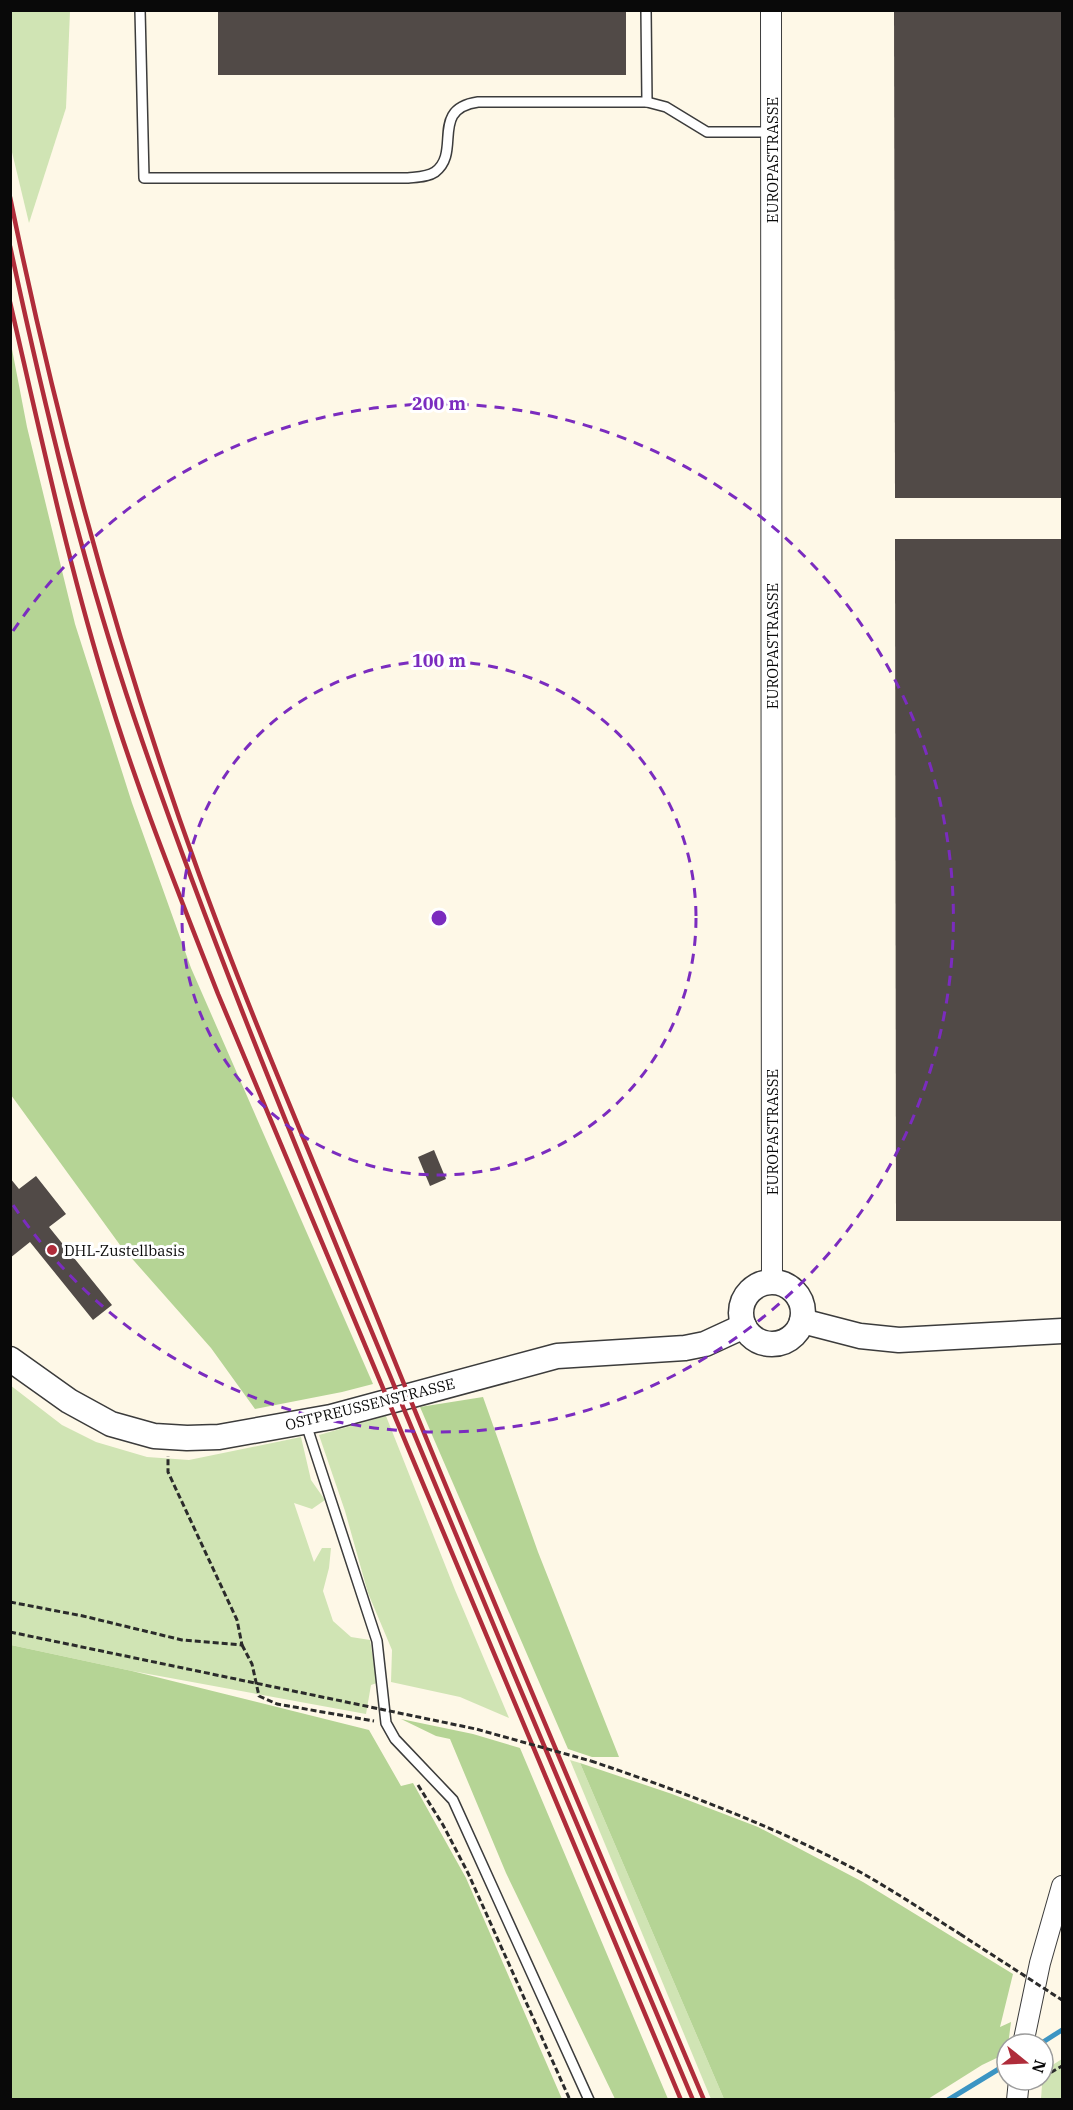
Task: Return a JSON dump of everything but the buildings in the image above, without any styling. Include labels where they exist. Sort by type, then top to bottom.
[{"type":"street","name":"EUROPASTRASSE","points":[[771,10],[772,1282]]},
{"type":"street","points":[[772,1282],[788,1286],[795,1292],[803,1307],[802,1321],[797,1333],[790,1340],[771,1345],[753,1338],[744,1326],[741,1312],[747,1295],[754,1288],[772,1282]]},
{"type":"street","points":[[802,1321],[860,1336],[899,1340],[1062,1331]]},
{"type":"street","name":"OSTPREUSSENSTRASSE","points":[[10,1359],[69,1401],[111,1424],[154,1436],[219,1437],[331,1417],[557,1356],[685,1348],[705,1344],[744,1326]]},
{"type":"street","points":[[1025,2032],[1040,1963],[1062,1886]]},
{"type":"lane","points":[[140,10],[144,178],[408,178],[426,176],[436,171],[444,160],[448,149],[448,127],[459,108],[467,104],[647,102],[666,107],[707,132],[772,132]]},
{"type":"lane","points":[[646,10],[647,102]]},
{"type":"lane","points":[[305,1422],[377,1641],[386,1723],[395,1739],[453,1800],[589,2100]]},
{"type":"path","points":[[168,1437],[168,1472],[237,1620],[242,1645],[252,1665],[259,1696],[277,1704],[386,1723]]},
{"type":"path","points":[[10,1602],[83,1616],[182,1640],[242,1645]]},
{"type":"path","points":[[10,1632],[476,1729],[591,1761],[669,1787],[770,1828],[860,1872],[1062,2000]]},
{"type":"path","points":[[420,1765],[417,1783],[444,1825],[468,1873],[570,2100]]},
{"type":"green space","points":[[10,11],[70,11],[66,108],[29,223],[11,148]]},
{"type":"green space","points":[[11,344],[27,427],[75,624],[132,803],[191,968],[373,1384],[255,1409],[211,1348],[120,1245],[11,1095]]},
{"type":"green space","points":[[10,1385],[62,1425],[96,1442],[147,1457],[189,1460],[301,1437],[311,1480],[325,1500],[312,1509],[294,1503],[314,1562],[322,1548],[331,1548],[323,1591],[333,1621],[351,1637],[370,1640],[377,1683],[371,1685],[366,1714],[132,1671],[11,1645]]},
{"type":"green space","points":[[483,1397],[538,1552],[619,1757],[592,1757],[568,1749],[420,1407]]},
{"type":"green space","points":[[386,1416],[509,1718],[460,1697],[391,1682],[392,1650],[368,1593],[345,1511],[319,1435]]},
{"type":"green space","points":[[11,1645],[132,1671],[369,1730],[401,1786],[413,1783],[466,1878],[562,2099],[11,2099]]},
{"type":"green space","points":[[401,1719],[473,1734],[520,1748],[668,2099],[615,2099],[506,1873],[450,1739],[436,1736]]},
{"type":"green space","points":[[570,1760],[580,1763],[724,2099],[711,2099]]},
{"type":"green space","points":[[580,1763],[672,1794],[758,1827],[863,1882],[1013,1974],[1000,2027],[1011,2022],[1010,2032],[995,2032],[995,2059],[928,2099],[724,2099]]},
{"type":"green space","points":[[1062,2059],[1062,2099],[1041,2099],[1042,2092],[1055,2092],[1055,2063]]},
{"type":"waterway","points":[[1055,2034],[1062,2030]]},
{"type":"waterway","points":[[948,2100],[995,2071]]},
{"type":"railway","points":[[10,197],[48,369],[92,539],[142,707],[199,874],[268,1052],[427,1441],[704,2100]]},
{"type":"railway","points":[[10,246],[50,424],[97,601],[134,717],[186,865],[359,1301],[693,2100]]},
{"type":"railway","points":[[10,302],[77,584],[115,717],[157,837],[218,994],[681,2100]]},
{"type":"place","name":"DHL-Zustellbasis","points":[[52,1250]]}]
